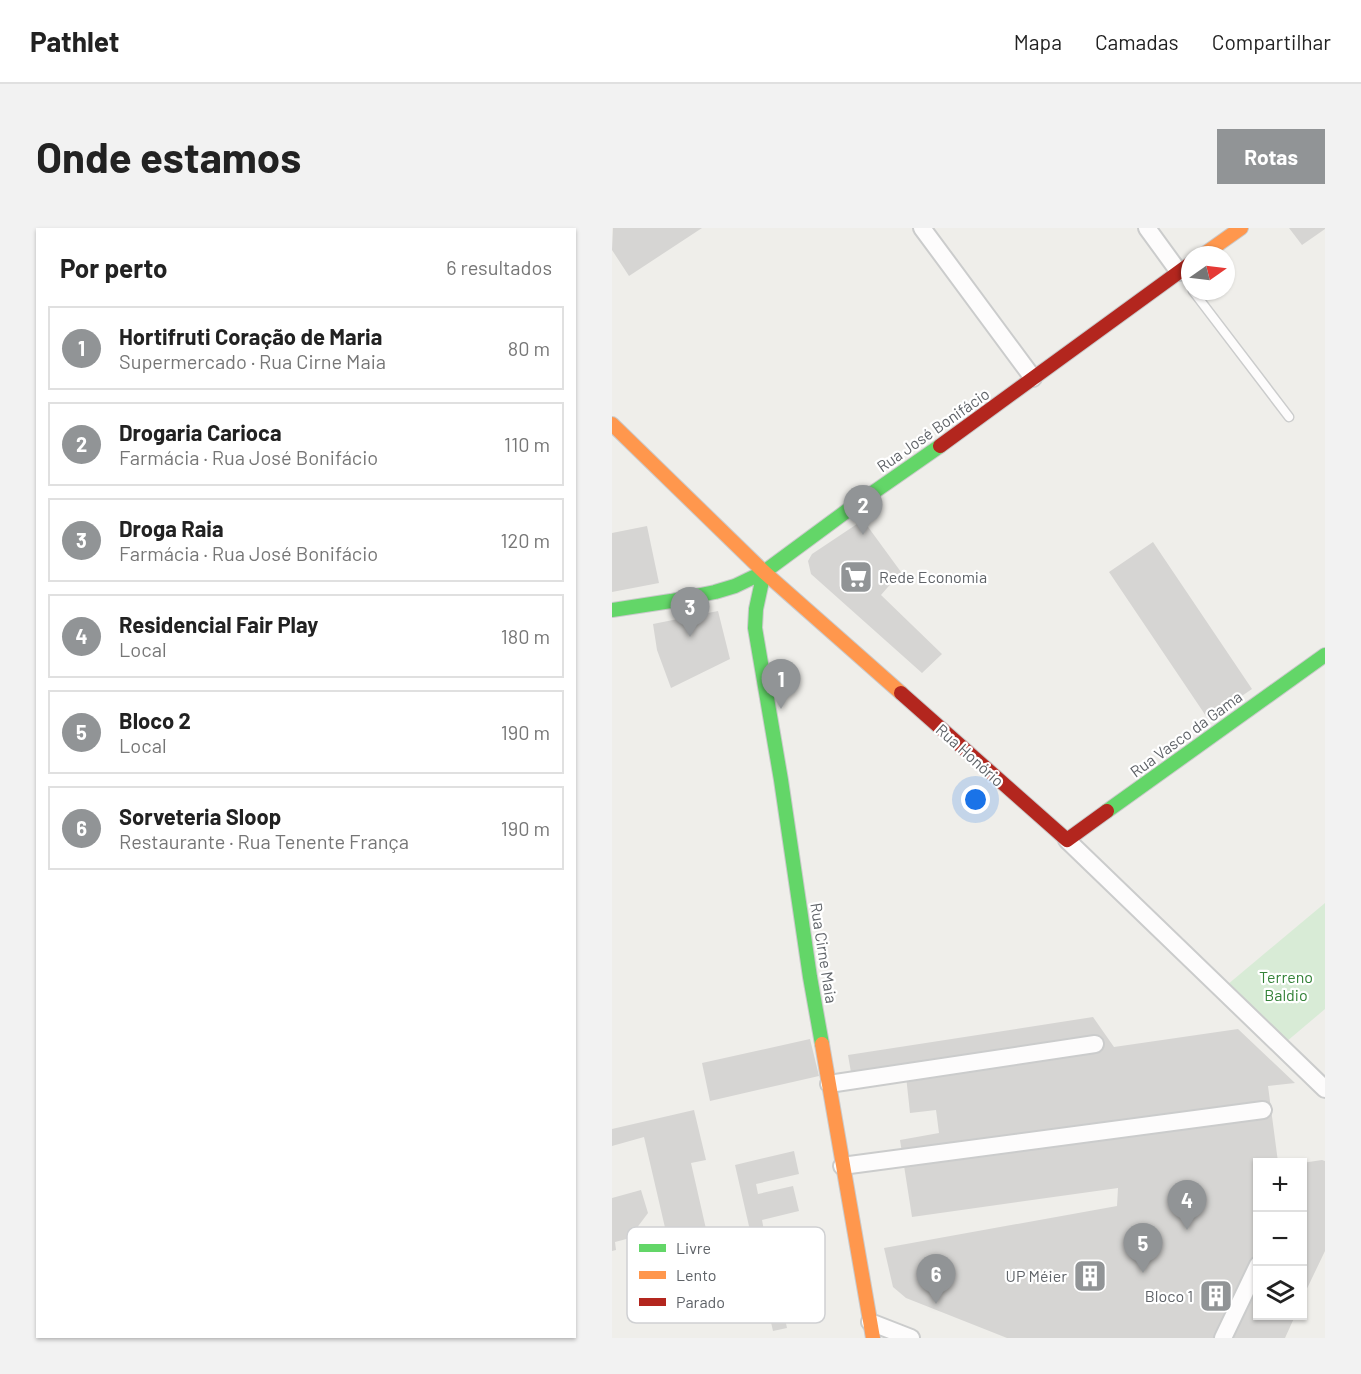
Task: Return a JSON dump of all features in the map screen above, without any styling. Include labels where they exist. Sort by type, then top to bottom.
[{"type":"street","points":[[922,228],[1033,378]]},
{"type":"street","points":[[1147,228],[1181,268]]},
{"type":"street","points":[[1216,246],[1241,228]]},
{"type":"street","name":"Rua José Bonifácio","points":[[612,610],[715,592],[735,586],[764,572],[1181,274]]},
{"type":"street","name":"Rua Honório","points":[[613,427],[764,572],[1066,840],[1325,1089]]},
{"type":"street","name":"Rua Cirne Maia","points":[[764,572],[756,609],[755,628],[842,1166],[871,1330]]},
{"type":"street","name":"Rua Vasco da Gama","points":[[1066,840],[1325,655]]},
{"type":"street","points":[[829,1084],[1095,1044]]},
{"type":"street","points":[[842,1166],[1263,1110]]},
{"type":"street","points":[[1223,1338],[1257,1266]]},
{"type":"street","points":[[871,1330],[911,1338]]},
{"type":"lane","points":[[1200,300],[1289,417]]},
{"type":"green space","name":"Terreno Baldio","points":[[1325,903],[1325,1009],[1286,1042],[1227,985]]},
{"type":"building","points":[[613,228],[702,228],[629,276],[612,250]]},
{"type":"building","points":[[1289,228],[1325,228],[1325,229],[1302,245]]},
{"type":"building","points":[[863,520],[901,572],[881,595],[942,654],[922,673],[811,574],[808,561],[812,554]]},
{"type":"building","points":[[647,526],[659,583],[612,592],[612,533]]},
{"type":"building","points":[[1153,542],[1252,689],[1208,719],[1109,572]]},
{"type":"building","points":[[718,611],[730,659],[671,688],[657,650],[653,624]]},
{"type":"building","points":[[1093,1017],[1114,1047],[1238,1029],[1295,1083],[1268,1086],[1277,1158],[1253,1158],[1253,1320],[1293,1320],[1285,1338],[1007,1338],[906,1298],[893,1287],[884,1248],[1117,1206],[1118,1188],[912,1217],[900,1140],[939,1133],[936,1110],[910,1113],[906,1076],[853,1084],[848,1055]]},
{"type":"building","points":[[810,1039],[819,1076],[710,1101],[702,1063]]},
{"type":"building","points":[[694,1110],[706,1160],[691,1163],[706,1227],[665,1227],[644,1137],[612,1146],[612,1129]]},
{"type":"building","points":[[794,1151],[799,1174],[756,1184],[758,1194],[793,1186],[799,1211],[762,1220],[763,1227],[749,1227],[735,1165]]},
{"type":"building","points":[[1325,1161],[1325,1251],[1307,1289],[1307,1212],[1307,1162]]},
{"type":"building","points":[[641,1190],[648,1213],[638,1227],[627,1227],[627,1239],[615,1242],[616,1250],[612,1251],[612,1198]]},
{"type":"building","points":[[771,1323],[786,1323],[787,1328],[773,1331]]},
{"type":"traffic: fast","points":[[612,610],[715,592],[735,586],[764,572],[940,446]]},
{"type":"traffic: fast","points":[[764,572],[756,609],[755,628],[822,1044]]},
{"type":"traffic: fast","points":[[1107,811],[1325,655]]},
{"type":"traffic: slow","points":[[1216,246],[1241,228]]},
{"type":"traffic: slow","points":[[612,424],[764,572],[901,693]]},
{"type":"traffic: slow","points":[[822,1044],[873,1338]]},
{"type":"traffic: jam","points":[[940,446],[1181,271]]},
{"type":"traffic: jam","points":[[901,693],[1067,840],[1107,811]]},
{"type":"place","name":"Drogaria Carioca","points":[[863,535]]},
{"type":"place","name":"Rede Economia","points":[[856,577]]},
{"type":"place","name":"Droga Raia","points":[[690,637]]},
{"type":"place","name":"Hortifruti Coração de Maria","points":[[781,709]]},
{"type":"place","name":"Residencial Fair Play","points":[[1187,1230]]},
{"type":"place","name":"Bloco 2","points":[[1143,1273]]},
{"type":"place","name":"UP Méier","points":[[1090,1276]]},
{"type":"place","name":"Bloco 1","points":[[1216,1296]]},
{"type":"place","name":"Sorveteria Sloop","points":[[936,1304]]}]
